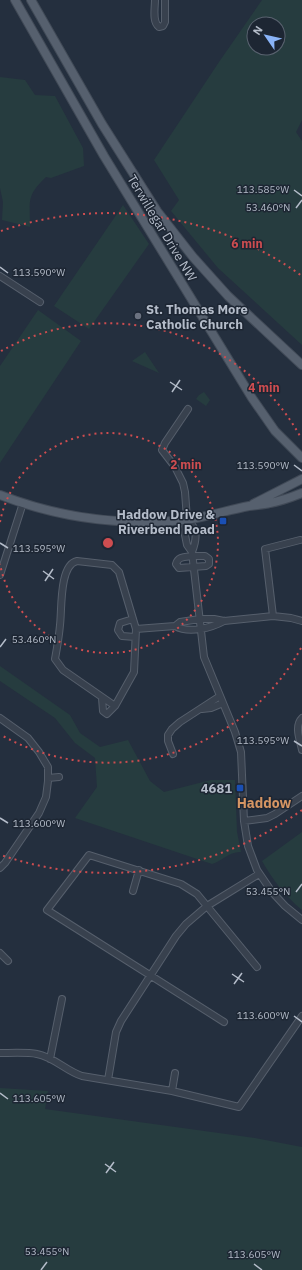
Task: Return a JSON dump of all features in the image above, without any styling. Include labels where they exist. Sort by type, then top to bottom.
[{"type":"main road","name":"Terwillegar Drive NW","points":[[15,0],[104,156],[252,398],[275,431],[302,458]]},
{"type":"main road","name":"Terwillegar Drive NW","points":[[31,0],[102,124],[158,212],[192,257],[228,296],[302,365]]},
{"type":"main road","points":[[248,506],[302,479]]},
{"type":"main road","points":[[0,495],[46,510],[84,518],[135,522],[157,522],[187,520],[248,506],[270,504],[302,493]]},
{"type":"street","points":[[155,0],[155,22],[159,27],[165,22],[165,0]]},
{"type":"street","points":[[0,276],[40,302]]},
{"type":"street","points":[[188,410],[165,443],[162,450],[175,466],[183,483],[187,520],[184,530],[187,545],[192,554]]},
{"type":"street","points":[[0,575],[23,503]]},
{"type":"street","points":[[187,520],[193,525],[195,530],[195,545],[192,554],[204,657],[235,732],[241,752],[244,821],[248,846],[259,874],[272,892],[279,901],[302,920]]},
{"type":"street","points":[[273,616],[265,549],[300,540]]},
{"type":"street","points":[[192,554],[205,556],[209,559],[209,564],[206,566],[193,568],[179,568],[176,564],[178,559],[192,554]]},
{"type":"street","points":[[102,698],[103,711],[107,714],[115,706],[134,672],[136,629],[119,572],[112,565],[77,561],[73,562],[70,566],[63,585],[59,635],[55,659],[63,670],[115,706]]},
{"type":"street","points":[[136,629],[175,626],[180,622],[200,619],[224,621],[273,616],[287,617],[302,621]]},
{"type":"street","points":[[132,619],[120,623],[118,630],[122,636],[135,637]]},
{"type":"street","points":[[175,626],[181,630],[201,629],[214,627],[224,621]]},
{"type":"street","points":[[173,754],[168,741],[168,735],[172,729],[180,722],[220,696]]},
{"type":"street","points":[[200,710],[211,708],[223,703]]},
{"type":"street","points":[[0,718],[28,738],[48,767],[46,797],[39,813],[0,868]]},
{"type":"street","points":[[302,718],[299,722],[298,728],[302,750]]},
{"type":"street","points":[[48,778],[59,778]]},
{"type":"street","points":[[244,821],[258,820],[271,816],[302,796]]},
{"type":"street","points":[[224,1022],[47,910],[89,855],[181,884],[197,894],[257,967]]},
{"type":"street","points":[[133,891],[139,870]]},
{"type":"street","points":[[108,1080],[116,1032],[121,1021],[176,936],[186,924],[207,906],[259,874]]},
{"type":"street","points":[[0,953],[8,961]]},
{"type":"street","points":[[50,1059],[62,999]]},
{"type":"street","points":[[0,1054],[37,1054],[50,1059],[76,1074],[87,1077],[172,1091],[239,1107],[302,1016]]},
{"type":"street","points":[[172,1091],[175,1073]]},
{"type":"green space","points":[[262,0],[302,0],[302,120],[296,132],[302,141],[302,345],[218,268],[171,211],[179,200],[154,160],[246,23],[246,56],[286,56],[286,16],[251,16]]},
{"type":"green space","points":[[0,77],[25,80],[35,95],[55,96],[83,148],[84,166],[51,178],[46,177],[35,189],[30,199],[30,227],[2,220],[3,202],[0,188]]},
{"type":"green space","points":[[123,205],[149,244],[89,329],[54,306]]},
{"type":"green space","points":[[38,310],[81,341],[0,463],[0,366]]},
{"type":"green space","points":[[145,352],[159,373],[132,361]]},
{"type":"green space","points":[[204,392],[210,400],[206,406],[196,399]]},
{"type":"green space","points":[[0,666],[70,715],[80,733],[100,747],[128,740],[150,781],[164,792],[211,780],[235,780],[237,832],[241,852],[233,853],[212,864],[75,818],[97,787],[95,758],[75,743],[55,718],[0,681]]},
{"type":"green space","points":[[302,832],[302,910],[290,899],[270,875],[262,861]]},
{"type":"green space","points":[[0,1088],[48,1091],[45,1109],[255,1138],[302,1147],[302,1270],[0,1270]]},
{"type":"place","name":"St. Thomas More Catholic Church","points":[[138,316]]},
{"type":"place","name":"Haddow Drive & Riverbend Road","points":[[223,521]]},
{"type":"place","name":"4681","points":[[240,788]]},
{"type":"district","name":"Haddow","points":[[264,803]]}]
